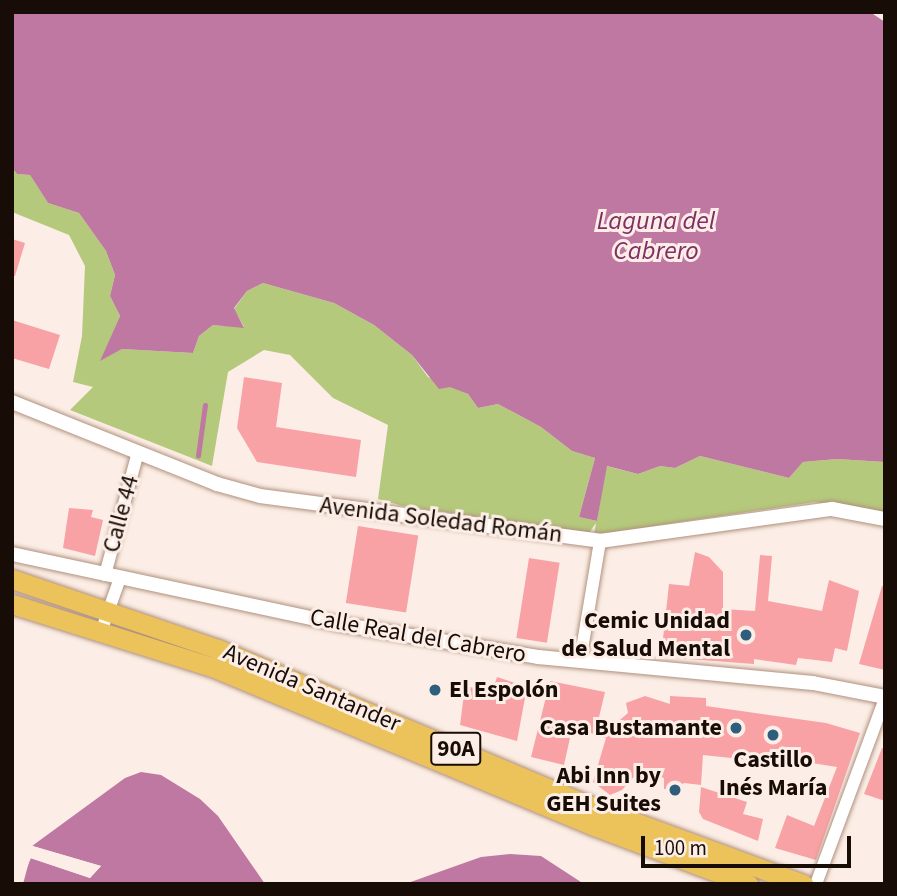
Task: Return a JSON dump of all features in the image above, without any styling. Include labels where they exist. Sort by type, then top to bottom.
[{"type":"highway","name":"Avenida Santander","points":[[12,579],[218,649],[580,802],[803,884]]},
{"type":"highway","name":"Avenida Santander","points":[[12,604],[212,667],[594,826],[748,884]]},
{"type":"street","name":"Avenida Soledad Román","points":[[12,402],[217,484],[260,496],[600,541],[832,509],[885,519]]},
{"type":"street","name":"Calle 44","points":[[101,632],[109,611],[112,577],[138,452]]},
{"type":"street","points":[[580,661],[600,541]]},
{"type":"street","name":"Calle Real del Cabrero","points":[[12,554],[339,624],[580,661],[813,683],[885,697]]},
{"type":"street","points":[[816,884],[885,697]]},
{"type":"green space","points":[[12,168],[17,174],[30,175],[48,203],[79,213],[106,251],[115,275],[110,296],[120,316],[101,360],[122,349],[193,353],[199,336],[213,325],[244,327],[234,309],[247,291],[263,283],[334,303],[374,325],[412,355],[428,377],[468,394],[478,408],[498,404],[541,427],[572,451],[595,458],[579,517],[597,521],[606,466],[638,474],[660,466],[675,468],[700,456],[789,478],[803,462],[837,459],[885,462],[885,513],[815,502],[594,535],[596,523],[589,533],[403,506],[378,499],[388,425],[333,398],[290,355],[264,350],[228,372],[212,466],[70,410],[93,387],[73,382],[82,336],[85,266],[69,235],[12,212]]},
{"type":"water","name":"Laguna del Cabrero","points":[[12,12],[870,12],[885,22],[885,462],[837,459],[803,462],[789,478],[700,456],[675,468],[660,466],[638,474],[607,466],[597,521],[579,517],[595,458],[572,451],[541,427],[498,404],[478,408],[468,394],[450,387],[439,389],[412,355],[374,325],[334,303],[263,283],[247,291],[234,308],[244,328],[213,325],[199,336],[193,353],[122,349],[100,361],[120,316],[110,296],[115,275],[106,251],[79,213],[48,203],[30,175],[17,174],[12,168]]},
{"type":"water","points":[[141,772],[161,775],[200,799],[218,816],[265,884],[23,884],[30,858],[90,878],[101,866],[32,846],[125,778]]},
{"type":"water","points":[[510,854],[541,856],[584,884],[405,884],[481,857]]},
{"type":"pier","points":[[34,841],[33,846],[101,866],[90,878],[31,858],[20,884],[30,855],[89,874],[95,868],[31,850]]},
{"type":"building","points":[[12,239],[25,243],[15,276],[12,276]]},
{"type":"building","points":[[12,320],[60,335],[49,369],[12,358]]},
{"type":"building","points":[[244,377],[282,383],[276,427],[361,440],[356,477],[257,462],[237,428]]},
{"type":"building","points":[[69,508],[93,510],[91,517],[103,520],[95,556],[63,548]]},
{"type":"building","points":[[358,526],[418,536],[406,613],[346,603]]},
{"type":"building","points":[[695,552],[709,557],[723,572],[723,609],[755,611],[760,555],[772,556],[768,601],[822,611],[829,580],[859,591],[847,651],[835,648],[832,662],[798,658],[796,665],[754,659],[754,664],[661,657],[669,584],[689,586]]},
{"type":"building","points":[[529,558],[560,563],[547,643],[516,638]]},
{"type":"building","points":[[882,586],[885,587],[885,670],[859,664]]},
{"type":"building","points":[[497,677],[527,687],[517,741],[460,725],[465,686],[492,692]]},
{"type":"building","points":[[550,681],[605,692],[595,734],[572,729],[564,765],[531,757]]},
{"type":"building","points":[[645,696],[670,704],[670,696],[706,698],[706,706],[826,723],[860,733],[816,860],[775,848],[787,815],[814,826],[837,767],[780,758],[779,763],[703,755],[701,785],[684,783],[676,790],[664,789],[664,778],[639,771],[622,790],[610,795],[593,782],[606,738],[600,737],[628,713],[626,703]]},
{"type":"building","points":[[882,748],[885,749],[885,801],[864,794]]},
{"type":"building","points":[[701,787],[747,802],[743,814],[763,819],[758,841],[703,819],[699,812]]},
{"type":"waterway","points":[[198,456],[205,405]]},
{"type":"place","name":"Cemic Unidad de Salud Mental","points":[[746,635]]},
{"type":"place","name":"El Espolón","points":[[435,690]]},
{"type":"place","name":"Casa Bustamante","points":[[736,728]]},
{"type":"place","name":"Castillo Inés María","points":[[773,735]]},
{"type":"place","name":"Abi Inn by GEH Suites","points":[[675,790]]}]
